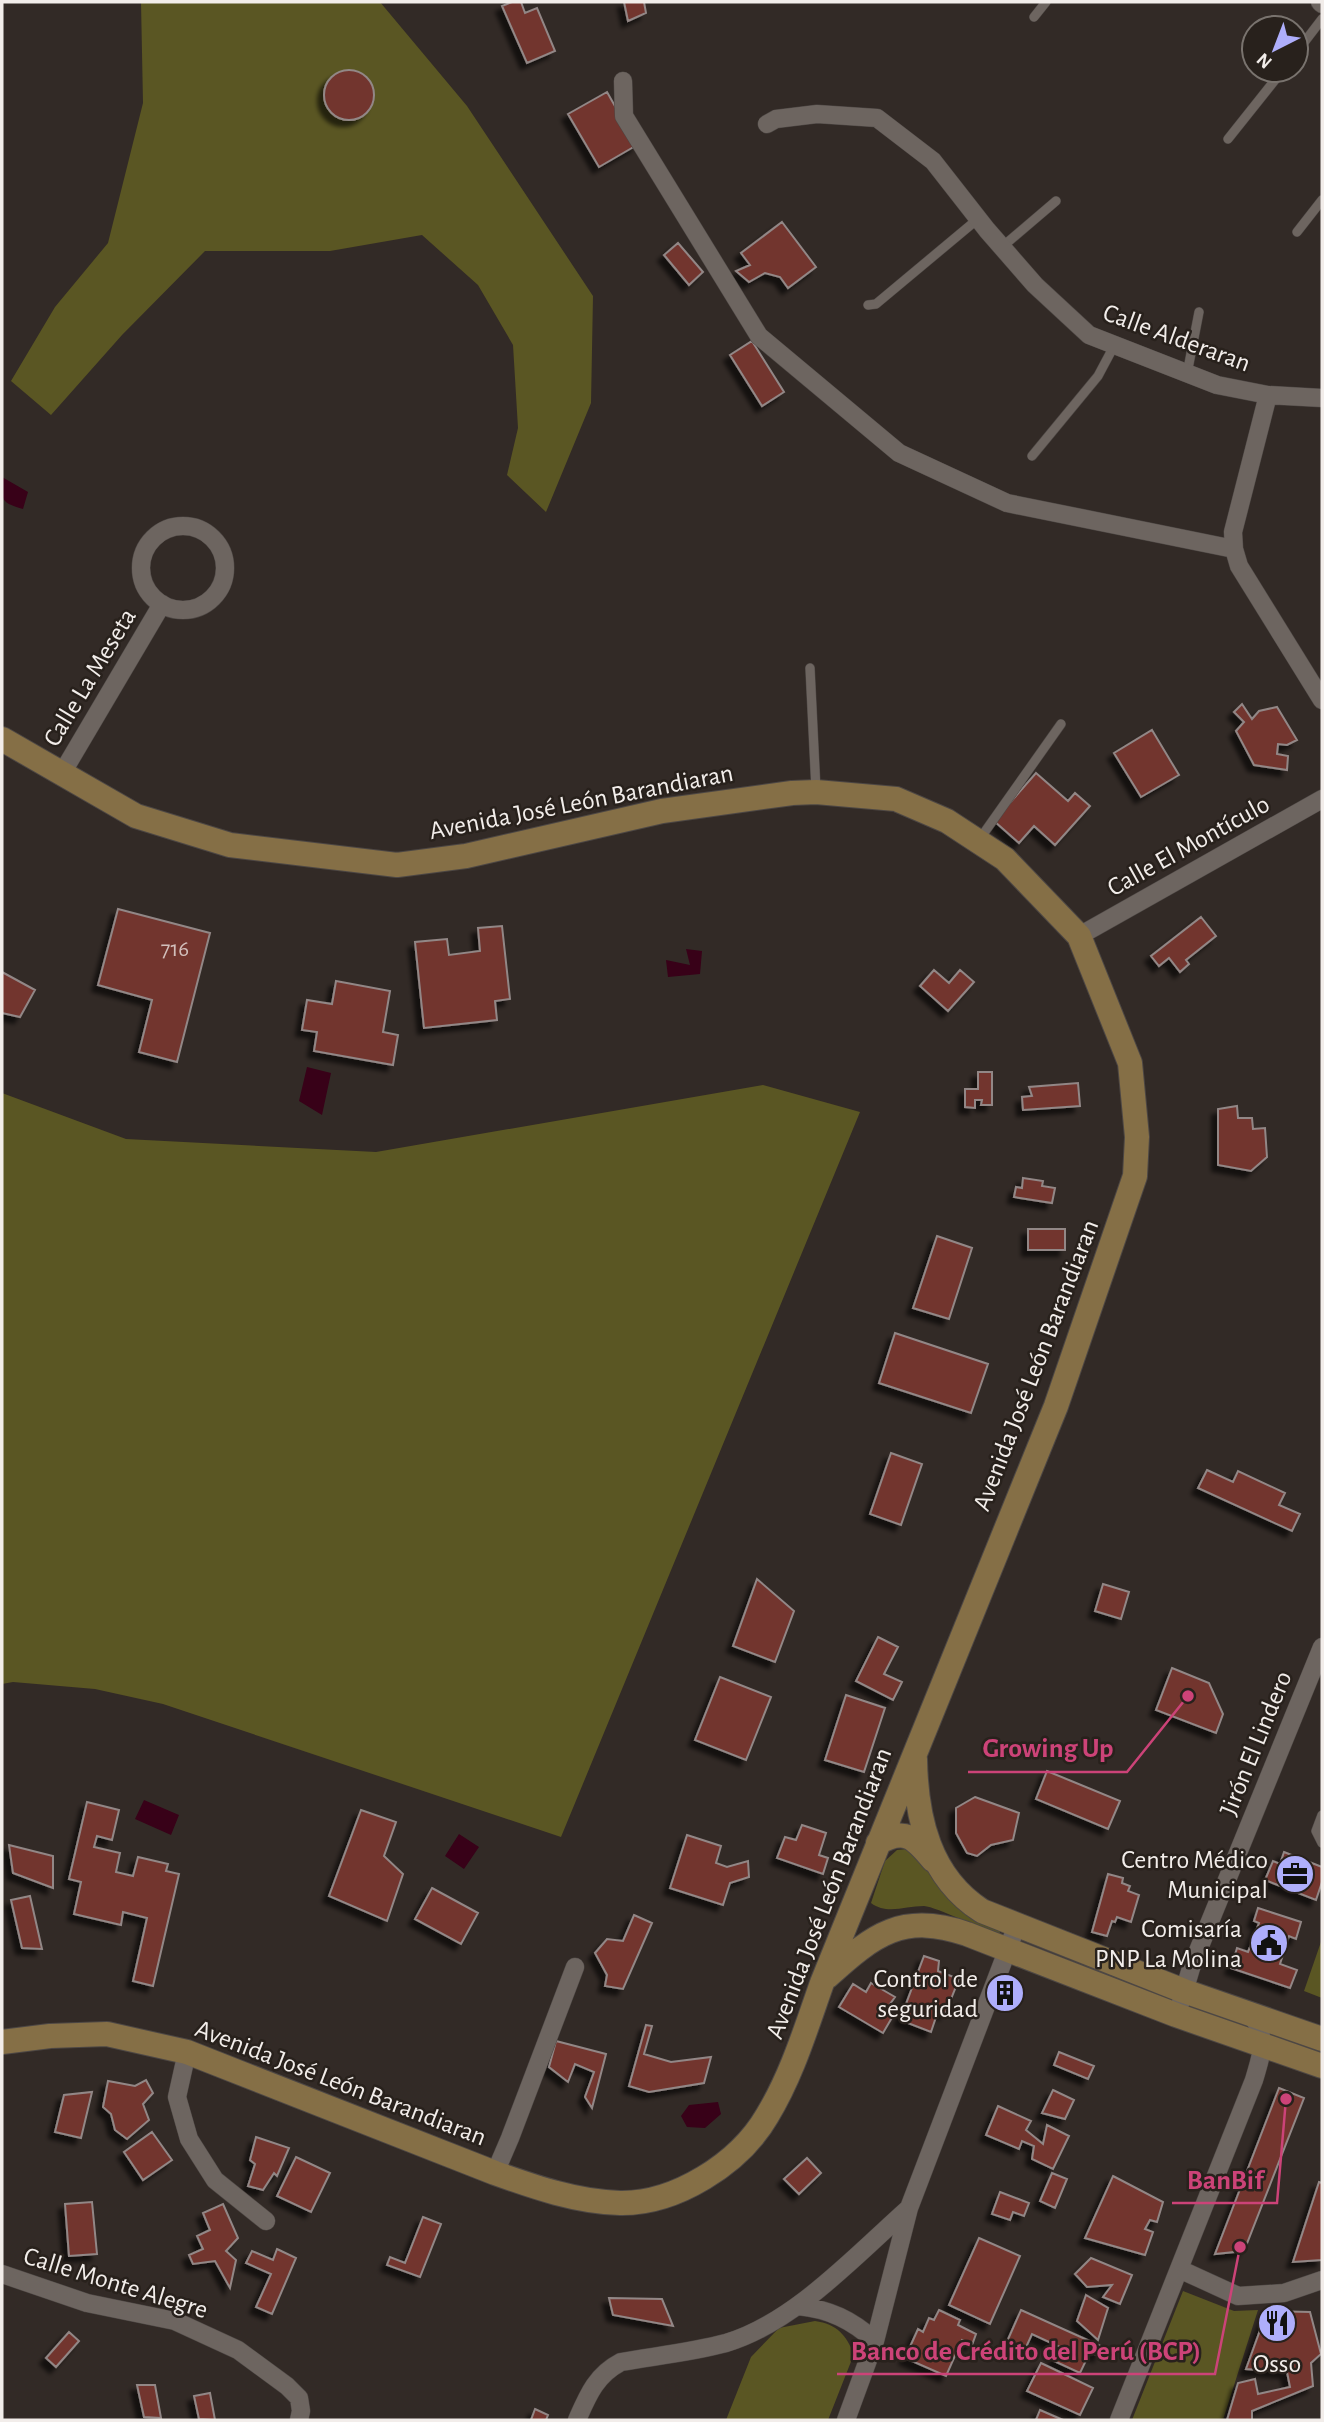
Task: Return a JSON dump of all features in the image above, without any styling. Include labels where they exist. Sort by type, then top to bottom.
[{"type":"street","points":[[623,82],[624,116],[759,336],[899,453],[1007,503],[1234,549]]},
{"type":"street","name":"Calle Alderaran","points":[[767,124],[776,119],[817,114],[877,118],[933,161],[1035,285],[1089,335],[1217,385],[1268,396],[1322,398]]},
{"type":"street","points":[[1268,396],[1233,532],[1234,549],[1239,566],[1256,596],[1322,700]]},
{"type":"street","name":"Calle La Meseta","points":[[188,525],[202,530],[214,538],[221,549],[225,575],[221,588],[202,606],[188,610],[162,604],[151,595],[141,568],[143,554],[150,541],[167,529],[188,525]]},
{"type":"street","name":"Calle La Meseta","points":[[61,775],[162,604]]},
{"type":"street","name":"Avenida José León Barandiaran","points":[[2,739],[136,816],[230,845],[397,865],[466,856],[662,811],[792,793],[816,792],[896,799],[947,821],[1006,859],[1079,936],[1130,1063],[1138,1137],[1135,1176],[1056,1406],[915,1750],[796,2055],[780,2093],[765,2119],[748,2142],[727,2162],[704,2178],[649,2200],[622,2203],[591,2200],[495,2173],[187,2052],[107,2034],[50,2036],[2,2042]]},
{"type":"street","name":"Calle El Montículo","points":[[1079,936],[1322,799]]},
{"type":"street","name":"Jirón El Lindero","points":[[1176,2015],[1191,1968],[1322,1647]]},
{"type":"street","points":[[915,1750],[920,1809],[936,1863]]},
{"type":"street","points":[[878,1843],[899,1834],[918,1842],[954,1890],[982,1911],[1184,1991],[1319,2038]]},
{"type":"street","points":[[860,1888],[864,1911],[871,1920],[893,1930]]},
{"type":"street","points":[[822,1983],[860,1949],[893,1930],[917,1924],[934,1925],[950,1928],[1264,2048],[1315,2064]]},
{"type":"street","points":[[846,2420],[875,2342],[909,2208],[1017,1925]]},
{"type":"street","points":[[495,2173],[575,1967]]},
{"type":"street","points":[[1119,2420],[1254,2080],[1264,2048],[1259,2027],[1252,2015]]},
{"type":"street","points":[[1315,2064],[1302,2056],[1301,2049],[1308,2039],[1319,2038]]},
{"type":"street","points":[[187,2052],[177,2097],[189,2139],[215,2179],[266,2221]]},
{"type":"street","points":[[577,2420],[589,2392],[597,2379],[608,2369],[621,2362],[727,2343],[763,2328],[798,2306],[909,2208]]},
{"type":"street","points":[[1179,2269],[1238,2296],[1284,2293],[1322,2280]]},
{"type":"street","name":"Calle Monte Alegre","points":[[2,2274],[87,2303],[175,2321],[238,2350],[299,2398],[299,2420]]},
{"type":"street","points":[[798,2306],[828,2311],[863,2330],[875,2342]]},
{"type":"lane","points":[[1034,17],[1046,2]]},
{"type":"lane","points":[[1310,35],[1322,19]]},
{"type":"lane","points":[[1228,139],[1272,84]]},
{"type":"lane","points":[[1297,232],[1322,200]]},
{"type":"lane","points":[[1002,247],[1056,201]]},
{"type":"lane","points":[[868,305],[876,303],[979,217]]},
{"type":"lane","points":[[1187,374],[1199,312]]},
{"type":"lane","points":[[1032,456],[1098,376],[1114,345]]},
{"type":"lane","points":[[810,668],[816,792]]},
{"type":"lane","points":[[978,841],[1061,724]]},
{"type":"lane","points":[[1322,1815],[1316,1831],[1322,1843]]},
{"type":"shaded area","points":[[141,2],[380,2],[467,106],[593,296],[591,403],[546,512],[507,475],[518,428],[513,345],[478,285],[422,235],[330,251],[205,251],[122,335],[51,415],[11,381],[55,307],[108,243],[143,103]]},
{"type":"shaded area","points":[[2,477],[28,492],[23,509],[4,499]]},
{"type":"shaded area","points":[[686,949],[702,951],[700,974],[668,977],[666,960],[690,965]]},
{"type":"shaded area","points":[[307,1067],[331,1073],[322,1115],[299,1101]]},
{"type":"shaded area","points":[[763,1085],[860,1112],[561,1837],[163,1704],[95,1689],[13,1682],[2,1684],[2,1093],[126,1139],[376,1152]]},
{"type":"shaded area","points":[[144,1800],[179,1815],[171,1835],[135,1819]]},
{"type":"shaded area","points":[[459,1834],[479,1847],[464,1869],[445,1856]]},
{"type":"shaded area","points":[[907,1849],[1001,1926],[999,1937],[930,1907],[883,1909],[871,1903],[885,1861],[897,1850]]},
{"type":"shaded area","points":[[1322,1939],[1322,1998],[1304,1991]]},
{"type":"shaded area","points":[[718,2102],[721,2114],[705,2128],[687,2127],[681,2116],[689,2105]]},
{"type":"shaded area","points":[[1183,2291],[1234,2311],[1258,2310],[1223,2420],[1132,2420]]},
{"type":"shaded area","points":[[815,2321],[840,2332],[854,2354],[828,2420],[726,2420],[751,2357],[779,2328]]},
{"type":"building","points":[[521,2],[525,13],[537,8],[555,51],[527,63],[502,6]]},
{"type":"building","points":[[624,2],[644,2],[646,13],[628,21]]},
{"type":"building","points":[[349,70],[367,77],[374,95],[367,113],[349,120],[331,113],[324,95],[331,77]]},
{"type":"building","points":[[607,92],[637,145],[599,167],[568,114]]},
{"type":"building","points":[[782,222],[816,267],[788,288],[780,277],[765,273],[749,282],[736,271],[750,265],[741,253]]},
{"type":"building","points":[[678,243],[703,272],[689,285],[664,255]]},
{"type":"building","points":[[752,341],[784,392],[762,406],[730,355]]},
{"type":"building","points":[[1242,704],[1252,719],[1259,711],[1277,707],[1297,740],[1287,745],[1278,744],[1277,754],[1288,756],[1287,770],[1254,765],[1236,731],[1244,722],[1234,712]]},
{"type":"building","points":[[1152,730],[1179,775],[1141,797],[1114,753]]},
{"type":"building","points":[[1036,773],[1068,801],[1075,793],[1090,806],[1055,845],[1034,826],[1019,843],[994,821]]},
{"type":"building","points":[[118,909],[210,933],[177,1062],[139,1052],[152,1000],[98,985]]},
{"type":"building","points":[[1201,917],[1216,936],[1186,960],[1189,964],[1180,972],[1169,958],[1159,966],[1151,956]]},
{"type":"building","points":[[502,926],[510,999],[495,1001],[497,1020],[424,1028],[415,942],[447,939],[449,955],[480,951],[478,928]]},
{"type":"building","points":[[934,970],[949,983],[960,970],[974,982],[948,1011],[920,986]]},
{"type":"building","points":[[2,972],[35,990],[20,1017],[2,1013]]},
{"type":"building","points":[[336,981],[390,991],[383,1032],[398,1035],[393,1065],[314,1051],[317,1032],[302,1030],[307,1000],[332,1004]]},
{"type":"building","points":[[978,1072],[992,1072],[992,1105],[981,1105],[982,1100],[975,1100],[975,1108],[965,1107],[965,1089],[978,1089]]},
{"type":"building","points":[[1078,1083],[1080,1106],[1023,1110],[1022,1097],[1032,1096],[1029,1087]]},
{"type":"building","points":[[1237,1106],[1238,1118],[1252,1118],[1253,1129],[1265,1128],[1267,1157],[1251,1171],[1218,1165],[1218,1109]]},
{"type":"building","points":[[1023,1178],[1043,1181],[1042,1186],[1055,1188],[1052,1203],[1014,1197],[1016,1187],[1022,1188]]},
{"type":"building","points":[[1028,1229],[1065,1229],[1065,1250],[1028,1250]]},
{"type":"building","points":[[937,1236],[972,1248],[949,1319],[913,1308]]},
{"type":"building","points":[[895,1333],[988,1364],[971,1413],[879,1383]]},
{"type":"building","points":[[891,1453],[922,1464],[901,1525],[870,1514]]},
{"type":"building","points":[[1207,1470],[1233,1482],[1238,1471],[1285,1493],[1279,1505],[1300,1514],[1292,1531],[1198,1488]]},
{"type":"building","points":[[757,1579],[794,1611],[775,1662],[733,1646]]},
{"type":"building","points":[[1103,1584],[1129,1592],[1121,1619],[1095,1611]]},
{"type":"building","points":[[878,1637],[898,1647],[884,1674],[902,1682],[893,1700],[856,1681]]},
{"type":"building","points":[[1172,1668],[1209,1683],[1223,1714],[1216,1733],[1156,1710]]},
{"type":"building","points":[[720,1677],[771,1697],[746,1760],[695,1740]]},
{"type":"building","points":[[846,1695],[885,1708],[864,1772],[825,1760]]},
{"type":"building","points":[[1047,1771],[1120,1801],[1108,1829],[1036,1799]]},
{"type":"building","points":[[975,1797],[1019,1813],[1013,1840],[991,1845],[977,1856],[967,1853],[956,1833],[956,1808]]},
{"type":"building","points":[[87,1802],[119,1810],[112,1840],[97,1836],[94,1847],[120,1853],[116,1872],[133,1876],[138,1857],[168,1864],[166,1871],[179,1874],[153,1986],[133,1981],[147,1918],[123,1912],[121,1925],[74,1914],[81,1882],[69,1879]]},
{"type":"building","points":[[361,1810],[396,1822],[384,1856],[403,1874],[387,1921],[329,1896]]},
{"type":"building","points":[[802,1825],[826,1833],[819,1855],[828,1858],[823,1874],[777,1858],[785,1837],[796,1840]]},
{"type":"building","points":[[687,1835],[721,1846],[716,1863],[727,1867],[748,1861],[749,1877],[730,1883],[723,1905],[670,1888]]},
{"type":"building","points":[[9,1845],[53,1856],[53,1888],[13,1873]]},
{"type":"building","name":"Centro Médico Municipal","points":[[1284,1852],[1322,1867],[1322,1882],[1316,1900],[1265,1880],[1273,1861],[1280,1864]]},
{"type":"building","points":[[1108,1874],[1123,1878],[1122,1883],[1130,1886],[1128,1891],[1139,1895],[1131,1922],[1117,1917],[1115,1922],[1112,1921],[1107,1936],[1092,1932]]},
{"type":"building","points":[[432,1888],[478,1913],[461,1944],[415,1919]]},
{"type":"building","points":[[30,1896],[42,1949],[22,1948],[11,1900]]},
{"type":"building","name":"Comisaría PNP La Molina","points":[[1258,1908],[1301,1922],[1296,1939],[1289,1936],[1280,1964],[1297,1970],[1290,1988],[1231,1968],[1237,1948],[1248,1952],[1259,1923],[1254,1921]]},
{"type":"building","points":[[634,1915],[652,1923],[623,1989],[605,1986],[607,1975],[595,1953],[607,1939],[623,1941]]},
{"type":"building","points":[[924,1956],[939,1961],[938,1971],[959,1979],[945,2014],[938,2011],[931,2032],[900,2020]]},
{"type":"building","points":[[871,1983],[895,1997],[890,2004],[897,2009],[883,2033],[839,2007],[853,1984],[866,1992]]},
{"type":"building","points":[[646,2025],[652,2026],[644,2054],[671,2062],[711,2057],[704,2083],[649,2092],[629,2086]]},
{"type":"building","points":[[556,2041],[606,2054],[592,2108],[585,2097],[594,2072],[575,2064],[568,2082],[549,2067]]},
{"type":"building","points":[[1059,2052],[1094,2066],[1088,2079],[1054,2065]]},
{"type":"building","points":[[146,2080],[153,2093],[143,2104],[149,2120],[127,2139],[115,2130],[111,2114],[103,2107],[108,2081],[135,2086]]},
{"type":"building","points":[[1279,2088],[1304,2098],[1244,2251],[1215,2254]]},
{"type":"building","points":[[1053,2090],[1074,2100],[1065,2119],[1042,2113]]},
{"type":"building","points":[[92,2092],[81,2138],[55,2132],[64,2095]]},
{"type":"building","points":[[998,2106],[1031,2121],[1026,2130],[1043,2144],[1047,2125],[1069,2136],[1053,2169],[1032,2159],[1034,2146],[1022,2141],[1019,2149],[986,2135]]},
{"type":"building","points":[[152,2132],[172,2160],[143,2180],[124,2152]]},
{"type":"building","points":[[256,2137],[289,2148],[277,2176],[274,2173],[263,2190],[248,2186],[255,2164],[250,2160]]},
{"type":"building","points":[[296,2157],[330,2173],[311,2212],[277,2196]]},
{"type":"building","points":[[807,2158],[821,2173],[799,2194],[784,2179]]},
{"type":"building","points":[[1052,2173],[1067,2179],[1055,2208],[1040,2201]]},
{"type":"building","points":[[1113,2176],[1163,2202],[1157,2222],[1150,2220],[1145,2229],[1153,2232],[1145,2255],[1085,2238]]},
{"type":"building","points":[[1319,2182],[1322,2183],[1322,2260],[1293,2262]]},
{"type":"building","points":[[1000,2192],[1029,2203],[1024,2216],[1013,2212],[1010,2220],[992,2214]]},
{"type":"building","points":[[92,2202],[97,2254],[69,2256],[65,2204]]},
{"type":"building","points":[[223,2204],[238,2238],[226,2251],[236,2260],[230,2288],[215,2261],[193,2264],[189,2255],[203,2249],[197,2236],[210,2230],[203,2213]]},
{"type":"building","points":[[423,2217],[441,2224],[420,2277],[387,2265],[390,2257],[405,2263]]},
{"type":"building","points":[[979,2238],[1020,2256],[990,2324],[949,2305]]},
{"type":"building","points":[[277,2249],[296,2258],[272,2314],[256,2307],[271,2274],[246,2263],[252,2251],[273,2260]]},
{"type":"building","points":[[1091,2258],[1132,2275],[1120,2304],[1103,2297],[1112,2285],[1087,2287],[1075,2274]]},
{"type":"building","points":[[1086,2295],[1108,2308],[1098,2340],[1077,2321]]},
{"type":"building","points":[[609,2298],[662,2299],[673,2326],[613,2315]]},
{"type":"building","points":[[939,2310],[960,2320],[958,2325],[976,2334],[972,2345],[962,2340],[946,2376],[905,2358],[918,2329],[923,2332],[929,2318],[934,2320]]},
{"type":"building","points":[[1021,2310],[1103,2347],[1099,2356],[1090,2352],[1080,2373],[1054,2361],[1060,2347],[1032,2334],[1023,2354],[1005,2346]]},
{"type":"building","points":[[1267,2311],[1310,2312],[1321,2354],[1311,2363],[1313,2386],[1252,2411],[1252,2420],[1227,2420],[1238,2383],[1255,2379],[1258,2394],[1290,2387],[1287,2372],[1246,2369]]},
{"type":"building","points":[[69,2332],[79,2341],[56,2367],[46,2358]]},
{"type":"building","points":[[1041,2363],[1093,2388],[1080,2415],[1027,2391]]},
{"type":"building","points":[[137,2385],[155,2385],[161,2418],[144,2417]]},
{"type":"building","points":[[210,2393],[215,2420],[199,2419],[194,2396]]},
{"type":"building","points":[[535,2409],[548,2415],[546,2420],[531,2420]]},
{"type":"building","points":[[1040,2410],[1063,2420],[1036,2420]]},
{"type":"place","name":"Growing Up","points":[[1188,1696]]},
{"type":"place","name":"Centro Médico Municipal","points":[[1295,1874]]},
{"type":"place","name":"Comisaría PNP La Molina","points":[[1269,1943]]},
{"type":"place","name":"Control de seguridad","points":[[1005,1993]]},
{"type":"place","name":"BanBif","points":[[1286,2099]]},
{"type":"place","name":"Banco de Crédito del Perú (BCP)","points":[[1240,2247]]},
{"type":"place","name":"Osso","points":[[1277,2323]]}]
